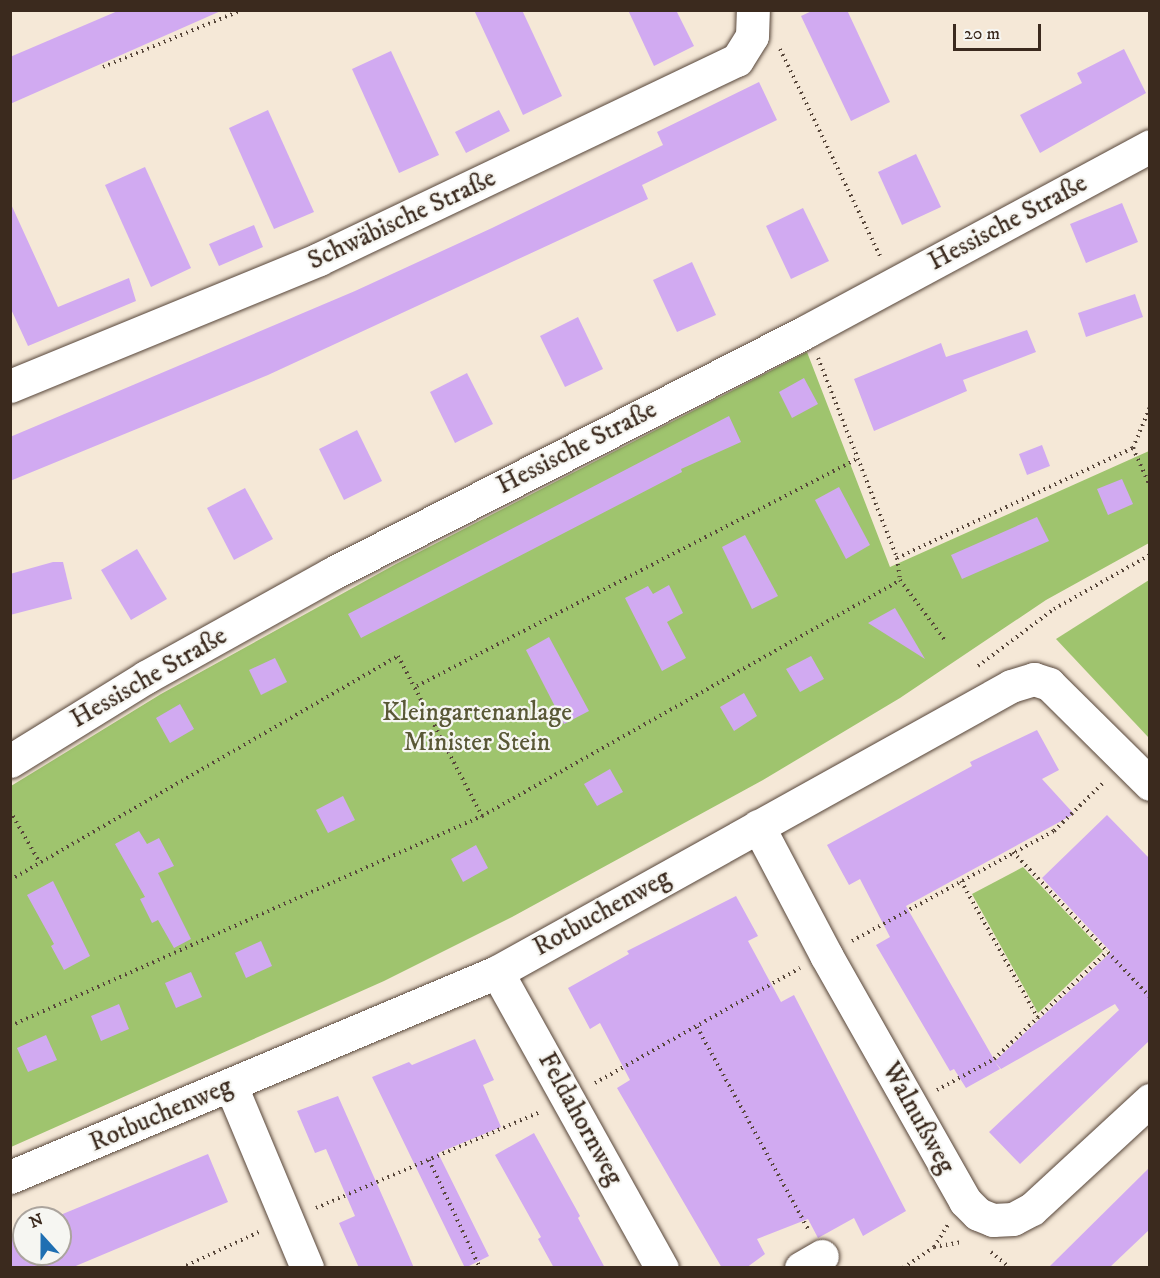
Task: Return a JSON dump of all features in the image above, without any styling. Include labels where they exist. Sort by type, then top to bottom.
[{"type":"street","name":"Schwäbische Straße","points":[[10,386],[319,259],[737,60],[752,36],[753,10]]},
{"type":"street","name":"Hessische Straße","points":[[10,761],[146,677],[331,574],[807,331],[1149,146]]},
{"type":"street","name":"Rotbuchenweg","points":[[10,1177],[231,1086],[497,972],[1011,686],[1034,679],[1048,684],[1061,694],[1149,784]]},
{"type":"street","name":"Walnußweg","points":[[758,826],[826,955],[910,1105],[965,1201],[978,1214],[993,1220],[1013,1219],[1032,1209],[1149,1100]]},
{"type":"street","name":"Feldahornweg","points":[[497,972],[662,1268]]},
{"type":"street","points":[[231,1086],[307,1268]]},
{"type":"path","points":[[103,67],[242,10]]},
{"type":"path","points":[[778,44],[894,283]]},
{"type":"path","points":[[807,331],[897,558],[900,580],[944,639]]},
{"type":"path","points":[[897,558],[1133,448],[1149,407]]},
{"type":"path","points":[[1133,448],[1149,486]]},
{"type":"path","points":[[417,686],[857,459]]},
{"type":"path","points":[[972,670],[1054,609],[1149,555]]},
{"type":"path","points":[[10,1026],[482,816],[900,580]]},
{"type":"path","points":[[10,880],[398,656],[417,686],[482,816]]},
{"type":"path","points":[[181,1268],[568,1098],[1054,831],[1126,759]]},
{"type":"path","points":[[10,812],[40,862]]},
{"type":"path","points":[[1013,852],[1149,997]]},
{"type":"path","points":[[961,881],[1003,952],[1038,1018]]},
{"type":"path","points":[[910,1105],[994,1059],[1107,952]]},
{"type":"path","points":[[698,1027],[812,1262]]},
{"type":"path","points":[[429,1160],[480,1268]]},
{"type":"path","points":[[903,1268],[934,1247],[968,1242]]},
{"type":"path","points":[[985,1248],[1011,1268]]},
{"type":"green space","name":"Kleingartenanlage Minister Stein","points":[[807,352],[890,567],[1149,451],[1149,543],[1046,600],[900,698],[763,780],[512,917],[384,981],[11,1147],[11,786],[161,694],[396,564]]},
{"type":"green space","points":[[1149,580],[1149,738],[1056,639]]},
{"type":"green space","points":[[1023,867],[1103,951],[1038,1013],[972,894]]},
{"type":"building","points":[[120,10],[223,10],[10,104],[10,57]]},
{"type":"building","points":[[474,10],[522,10],[562,96],[523,115]]},
{"type":"building","points":[[628,10],[676,10],[694,46],[654,66]]},
{"type":"building","points":[[814,10],[847,10],[890,102],[851,121],[801,16]]},
{"type":"building","points":[[1124,49],[1146,93],[1040,153],[1020,115],[1082,83],[1077,73]]},
{"type":"building","points":[[391,51],[439,155],[399,173],[352,69]]},
{"type":"building","points":[[759,82],[777,120],[642,185],[648,199],[268,375],[10,481],[10,437],[355,291],[492,228],[663,145],[657,132]]},
{"type":"building","points":[[268,110],[314,212],[274,229],[229,128]]},
{"type":"building","points":[[499,110],[510,131],[466,153],[455,132]]},
{"type":"building","points":[[916,154],[941,207],[902,225],[878,172]]},
{"type":"building","points":[[145,167],[191,268],[151,287],[105,185]]},
{"type":"building","points":[[10,202],[58,307],[129,278],[136,301],[28,346],[10,307]]},
{"type":"building","points":[[1122,203],[1138,242],[1086,263],[1070,224]]},
{"type":"building","points":[[803,208],[829,261],[791,279],[766,226]]},
{"type":"building","points":[[254,225],[263,247],[219,266],[209,244]]},
{"type":"building","points":[[692,262],[716,315],[677,332],[653,280]]},
{"type":"building","points":[[1135,294],[1143,317],[1086,337],[1078,313]]},
{"type":"building","points":[[578,317],[603,369],[565,387],[540,336]]},
{"type":"building","points":[[1027,330],[1036,352],[963,380],[967,391],[874,431],[854,379],[941,343],[946,357]]},
{"type":"building","points":[[467,373],[493,424],[455,443],[430,392]]},
{"type":"building","points":[[804,378],[818,404],[792,418],[779,392]]},
{"type":"building","points":[[729,416],[741,442],[681,469],[682,472],[361,638],[348,614]]},
{"type":"building","points":[[357,430],[382,481],[344,500],[319,449]]},
{"type":"building","points":[[1042,445],[1050,466],[1027,475],[1019,454]]},
{"type":"building","points":[[1122,479],[1133,504],[1108,515],[1097,489]]},
{"type":"building","points":[[839,487],[870,545],[846,559],[815,500]]},
{"type":"building","points":[[245,488],[273,539],[234,560],[207,508]]},
{"type":"building","points":[[1037,517],[1049,541],[962,579],[951,555]]},
{"type":"building","points":[[745,535],[778,596],[752,609],[722,547]]},
{"type":"building","points":[[137,549],[167,599],[131,620],[101,570]]},
{"type":"building","points":[[53,562],[63,562],[72,599],[10,615],[10,574]]},
{"type":"building","points":[[669,585],[683,613],[667,622],[686,658],[662,671],[625,598],[648,586],[653,594]]},
{"type":"building","points":[[895,608],[925,659],[868,623]]},
{"type":"building","points":[[549,637],[589,711],[564,724],[526,650]]},
{"type":"building","points":[[811,656],[824,679],[800,692],[786,669]]},
{"type":"building","points":[[275,658],[287,682],[261,695],[249,670]]},
{"type":"building","points":[[744,693],[757,716],[734,731],[720,707]]},
{"type":"building","points":[[180,704],[194,729],[170,743],[156,718]]},
{"type":"building","points":[[1037,730],[1059,770],[1042,779],[1074,814],[906,906],[995,1061],[1111,952],[1042,878],[1107,815],[1149,858],[1149,1041],[1020,1164],[989,1132],[1119,1010],[1115,1004],[1001,1069],[995,1062],[1000,1069],[966,1088],[954,1069],[950,1071],[876,945],[890,937],[860,879],[849,885],[827,845],[972,766],[970,762]]},
{"type":"building","points":[[610,769],[623,792],[597,806],[584,784]]},
{"type":"building","points":[[343,796],[355,820],[328,833],[316,810]]},
{"type":"building","points":[[139,831],[147,844],[159,838],[174,866],[158,873],[191,939],[174,948],[158,920],[152,923],[140,899],[145,897],[115,844]]},
{"type":"building","points":[[476,845],[488,868],[463,882],[451,859]]},
{"type":"building","points":[[53,881],[90,956],[64,970],[51,946],[54,944],[27,895]]},
{"type":"building","points":[[736,896],[758,936],[748,941],[781,1002],[794,995],[906,1211],[863,1236],[854,1218],[818,1238],[808,1219],[757,1239],[765,1254],[746,1268],[722,1268],[617,1088],[630,1080],[600,1023],[590,1029],[568,988],[629,954],[627,951]]},
{"type":"building","points":[[261,941],[272,966],[246,978],[235,953]]},
{"type":"building","points":[[191,972],[202,997],[176,1008],[165,983]]},
{"type":"building","points":[[119,1004],[129,1029],[101,1041],[91,1016]]},
{"type":"building","points":[[46,1035],[57,1060],[28,1072],[17,1048]]},
{"type":"building","points":[[475,1039],[494,1080],[483,1085],[501,1127],[438,1153],[489,1256],[465,1268],[372,1077],[409,1062],[412,1065]]},
{"type":"building","points":[[338,1096],[414,1268],[359,1268],[339,1223],[355,1216],[326,1149],[315,1153],[297,1111]]},
{"type":"building","points":[[534,1133],[580,1216],[578,1218],[605,1268],[554,1268],[538,1239],[541,1237],[495,1155]]},
{"type":"building","points":[[208,1154],[228,1202],[71,1268],[10,1268],[10,1236],[12,1235],[12,1266],[72,1266],[72,1210]]},
{"type":"building","points":[[1149,1168],[1149,1230],[1109,1268],[1048,1268]]}]
